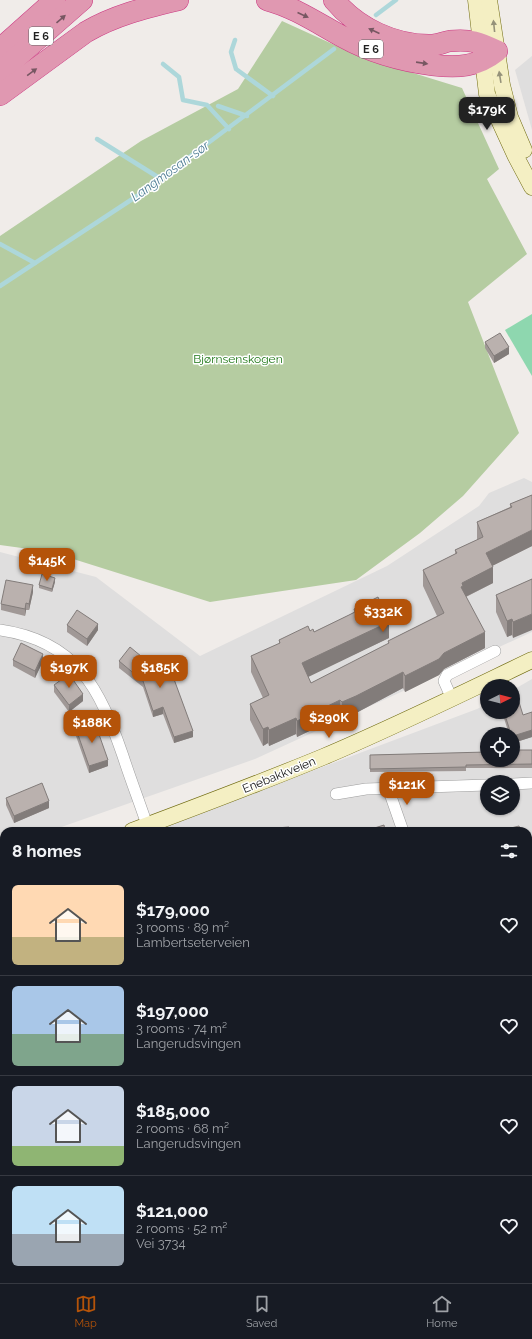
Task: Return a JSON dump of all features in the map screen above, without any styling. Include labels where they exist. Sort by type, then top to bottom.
[{"type":"highway","name":"E 6","points":[[0,49],[55,0]]},
{"type":"highway","name":"E 6","points":[[0,72],[82,0]]},
{"type":"highway","name":"E 6","points":[[0,95],[86,32],[101,23],[139,9],[178,0]]},
{"type":"highway","name":"E 6","points":[[267,0],[310,19],[345,38],[381,54],[403,61],[461,67],[486,52],[469,40],[423,45],[390,38],[355,20],[344,12],[334,0]]},
{"type":"main road","points":[[476,0],[486,52],[502,85],[510,117],[517,136],[532,166]]},
{"type":"main road","points":[[489,0],[486,52],[487,94],[499,122],[532,187]]},
{"type":"main road","name":"Enebakkveien","points":[[150,827],[323,757],[452,699],[532,660]]},
{"type":"street","points":[[0,630],[33,637],[57,649],[78,666],[92,684],[106,710],[118,739],[148,827]]},
{"type":"street","points":[[452,699],[444,681],[446,675],[495,651]]},
{"type":"street","points":[[520,784],[532,783]]},
{"type":"street","points":[[336,794],[366,789],[480,785]]},
{"type":"street","points":[[388,788],[402,827]]},
{"type":"shaded area","points":[[532,56],[532,130],[515,70]]},
{"type":"shaded area","points":[[524,478],[532,482],[532,632],[255,759],[61,827],[0,827],[0,552],[96,577],[200,656],[387,566],[479,506],[489,493]]},
{"type":"shaded area","points":[[532,679],[532,827],[163,827],[480,708],[480,719],[520,719],[520,686]]},
{"type":"green space","name":"Bjørnsenskogen","points":[[282,21],[361,57],[462,88],[499,169],[487,179],[527,254],[468,302],[519,433],[463,496],[420,533],[356,580],[210,602],[51,552],[0,545],[0,236],[141,141],[238,89]]},
{"type":"green space","points":[[532,314],[532,376],[505,330]]},
{"type":"building","points":[[500,333],[509,347],[494,356],[485,342]]},
{"type":"building","points":[[532,495],[532,530],[486,553],[493,567],[462,583],[463,586],[461,587],[485,632],[444,653],[439,659],[405,676],[403,672],[356,696],[342,702],[340,700],[297,721],[296,718],[269,730],[268,727],[263,729],[250,704],[269,695],[251,656],[280,643],[279,640],[308,626],[310,631],[313,629],[314,632],[355,612],[354,609],[378,597],[389,622],[302,663],[311,683],[389,643],[388,641],[444,613],[423,570],[457,553],[455,550],[483,537],[477,522],[512,507],[510,504]]},
{"type":"building","points":[[42,574],[55,578],[52,589],[39,585]]},
{"type":"building","points":[[532,579],[532,614],[513,622],[512,619],[507,621],[496,595]]},
{"type":"building","points":[[6,580],[33,585],[29,604],[26,603],[25,609],[1,604]]},
{"type":"building","points":[[77,610],[98,624],[87,639],[67,625]]},
{"type":"building","points":[[21,643],[43,654],[35,671],[13,660]]},
{"type":"building","points":[[130,647],[153,666],[168,656],[176,667],[171,671],[193,731],[174,737],[163,707],[153,711],[143,681],[119,661]]},
{"type":"building","points":[[69,674],[83,694],[69,705],[54,685]]},
{"type":"building","points":[[520,705],[523,715],[532,712],[532,730],[520,734],[520,727],[509,727],[506,719],[520,719]]},
{"type":"building","points":[[95,723],[108,760],[89,766],[76,729]]},
{"type":"building","points":[[520,750],[532,750],[532,764],[520,764]]},
{"type":"building","points":[[480,752],[480,765],[466,765],[466,767],[370,769],[370,755]]},
{"type":"building","points":[[42,783],[49,801],[14,816],[6,798]]},
{"type":"waterway","name":"Langmosan-sør","points":[[376,15],[396,0]]},
{"type":"waterway","points":[[235,40],[231,52],[236,69],[273,96]]},
{"type":"waterway","name":"Langmosan-sør","points":[[0,286],[137,196],[334,49]]},
{"type":"waterway","points":[[163,64],[179,77],[183,100],[207,105],[229,129]]},
{"type":"waterway","points":[[218,106],[247,116]]},
{"type":"waterway","points":[[97,139],[161,179]]},
{"type":"waterway","points":[[0,244],[35,263]]}]
